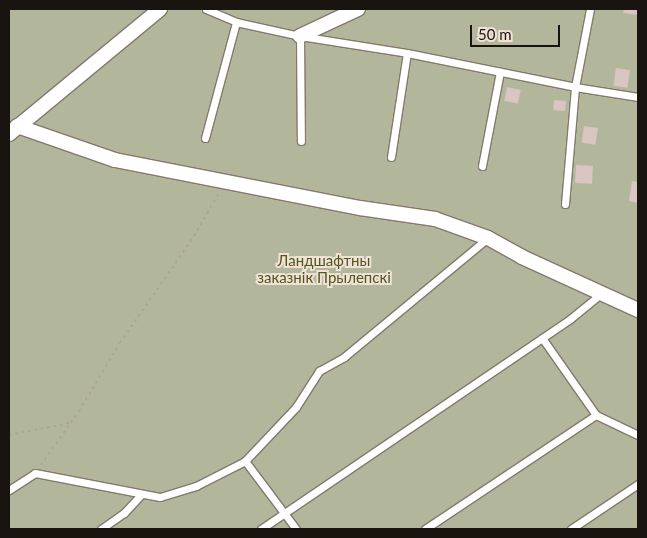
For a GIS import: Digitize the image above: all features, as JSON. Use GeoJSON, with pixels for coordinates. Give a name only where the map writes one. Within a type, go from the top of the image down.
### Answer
{"type":"FeatureCollection","features":[{"type":"Feature","properties":{"kind":"street"},"geometry":{"type":"LineString","coordinates":[[13,130],[160,9]]}},
{"type":"Feature","properties":{"kind":"street"},"geometry":{"type":"LineString","coordinates":[[300,36],[358,9]]}},
{"type":"Feature","properties":{"kind":"street"},"geometry":{"type":"LineString","coordinates":[[13,130],[115,160],[360,208],[435,219],[488,238],[522,257],[638,310]]}},
{"type":"Feature","properties":{"kind":"lane"},"geometry":{"type":"LineString","coordinates":[[206,9],[236,22],[300,36],[407,53],[576,87],[638,97]]}},
{"type":"Feature","properties":{"kind":"lane"},"geometry":{"type":"LineString","coordinates":[[565,204],[576,87],[590,9]]}},
{"type":"Feature","properties":{"kind":"lane"},"geometry":{"type":"LineString","coordinates":[[205,138],[236,22]]}},
{"type":"Feature","properties":{"kind":"lane"},"geometry":{"type":"LineString","coordinates":[[300,36],[301,141]]}},
{"type":"Feature","properties":{"kind":"lane"},"geometry":{"type":"LineString","coordinates":[[391,157],[407,53]]}},
{"type":"Feature","properties":{"kind":"lane"},"geometry":{"type":"LineString","coordinates":[[482,166],[500,72]]}},
{"type":"Feature","properties":{"kind":"lane"},"geometry":{"type":"LineString","coordinates":[[9,490],[35,474],[160,497],[196,486],[245,461],[296,407],[319,371],[344,357],[488,238]]}},
{"type":"Feature","properties":{"kind":"lane"},"geometry":{"type":"LineString","coordinates":[[262,529],[570,319],[602,292]]}},
{"type":"Feature","properties":{"kind":"lane"},"geometry":{"type":"LineString","coordinates":[[542,338],[596,415],[638,435]]}},
{"type":"Feature","properties":{"kind":"lane"},"geometry":{"type":"LineString","coordinates":[[426,529],[596,415]]}},
{"type":"Feature","properties":{"kind":"lane"},"geometry":{"type":"LineString","coordinates":[[245,461],[296,529]]}},
{"type":"Feature","properties":{"kind":"lane"},"geometry":{"type":"LineString","coordinates":[[570,529],[638,484]]}},
{"type":"Feature","properties":{"kind":"lane"},"geometry":{"type":"LineString","coordinates":[[101,529],[124,513],[141,495]]}},
{"type":"Feature","properties":{"kind":"path"},"geometry":{"type":"LineString","coordinates":[[35,474],[70,423],[120,342],[194,236],[225,182]]}},
{"type":"Feature","properties":{"kind":"path"},"geometry":{"type":"LineString","coordinates":[[9,435],[70,423]]}},
{"type":"Feature","properties":{"kind":"green space","name":"Ландшафтны заказнік Прылепскі"},"geometry":{"type":"Polygon","coordinates":[[[9,9],[638,9],[638,529],[9,529],[9,9]]]}},
{"type":"Feature","properties":{"kind":"building"},"geometry":{"type":"Polygon","coordinates":[[[624,9],[638,9],[638,15],[623,13],[624,9]]]}},
{"type":"Feature","properties":{"kind":"building"},"geometry":{"type":"Polygon","coordinates":[[[616,68],[630,70],[627,88],[613,86],[616,68]]]}},
{"type":"Feature","properties":{"kind":"building"},"geometry":{"type":"Polygon","coordinates":[[[507,87],[521,90],[518,104],[504,101],[507,87]]]}},
{"type":"Feature","properties":{"kind":"building"},"geometry":{"type":"Polygon","coordinates":[[[554,100],[566,101],[565,111],[553,110],[554,100]]]}},
{"type":"Feature","properties":{"kind":"building"},"geometry":{"type":"Polygon","coordinates":[[[584,126],[598,128],[595,145],[582,143],[584,126]]]}},
{"type":"Feature","properties":{"kind":"building"},"geometry":{"type":"Polygon","coordinates":[[[576,165],[593,166],[592,184],[575,183],[576,165]]]}},
{"type":"Feature","properties":{"kind":"building"},"geometry":{"type":"Polygon","coordinates":[[[632,181],[638,182],[638,203],[629,201],[632,181]]]}}]}
